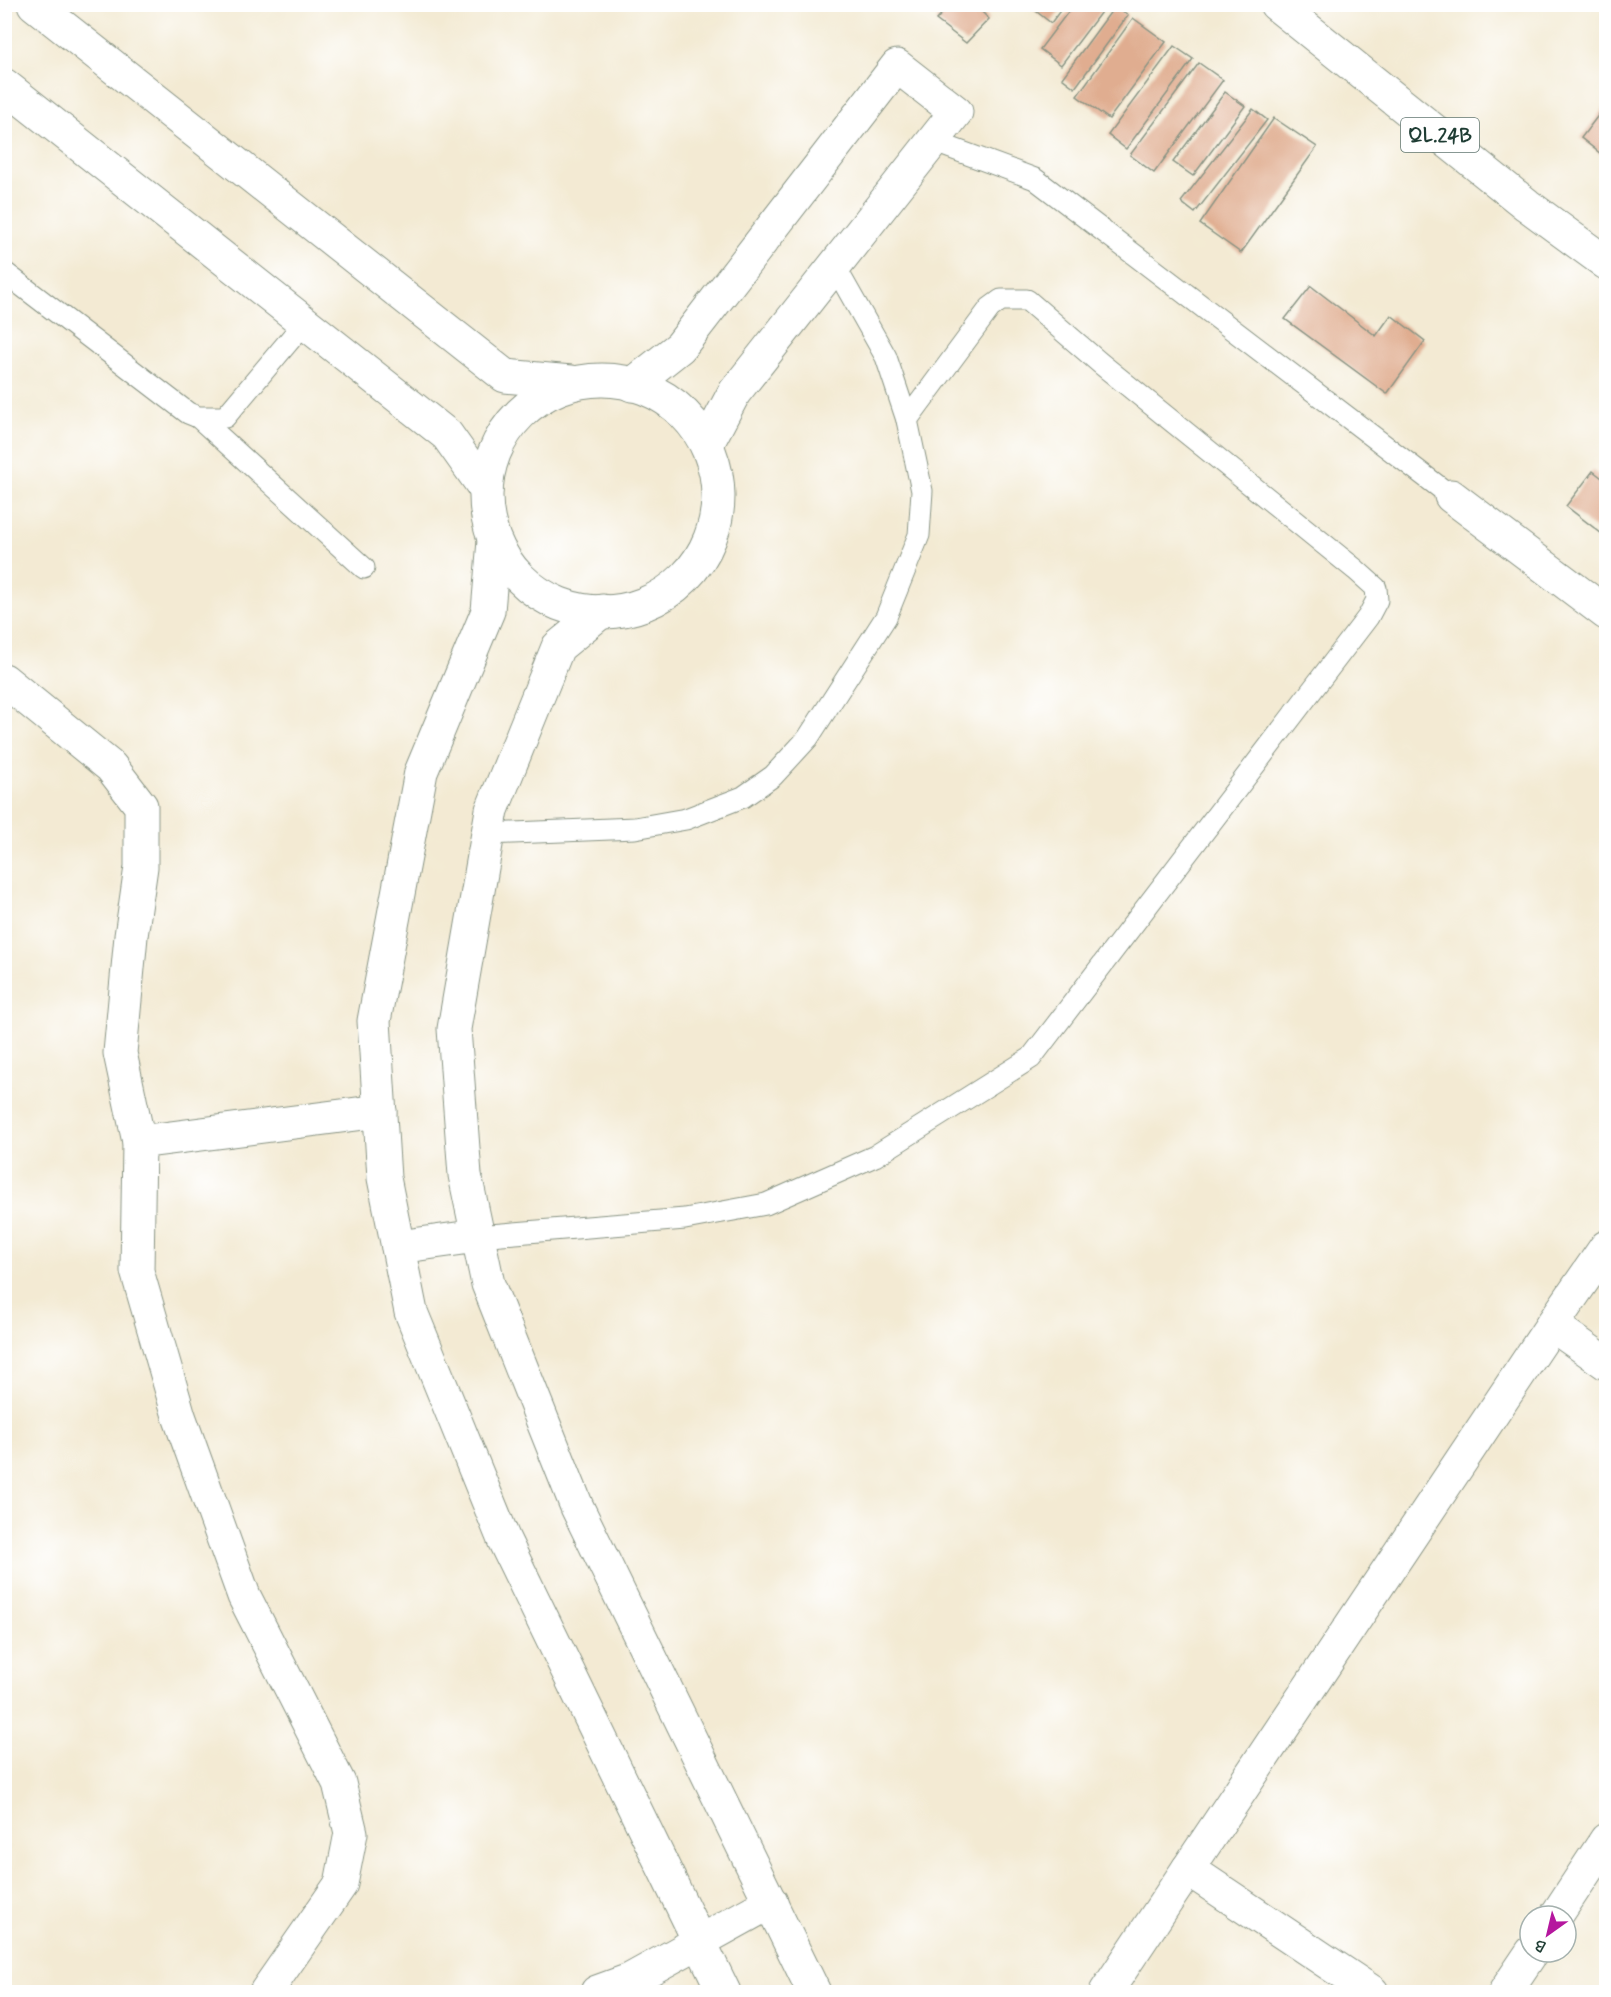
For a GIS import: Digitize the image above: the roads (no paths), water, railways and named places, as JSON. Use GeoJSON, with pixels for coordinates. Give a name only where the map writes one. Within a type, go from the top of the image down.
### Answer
{"type":"FeatureCollection","features":[{"type":"Feature","properties":{"kind":"street"},"geometry":{"type":"LineString","coordinates":[[34,4],[505,375],[573,382],[613,380],[652,391],[685,415],[706,444],[718,480],[717,516],[705,552],[682,581],[652,601],[617,612],[580,611],[545,598],[516,575],[494,541]]}},
{"type":"Feature","properties":{"kind":"street","name":"QL.24B"},"geometry":{"type":"LineString","coordinates":[[1276,4],[1527,205],[1606,263]]}},
{"type":"Feature","properties":{"kind":"street"},"geometry":{"type":"LineString","coordinates":[[632,385],[680,347],[897,66],[956,112],[734,393],[706,444]]}},
{"type":"Feature","properties":{"kind":"street"},"geometry":{"type":"LineString","coordinates":[[4,85],[447,435],[486,490]]}},
{"type":"Feature","properties":{"kind":"street"},"geometry":{"type":"LineString","coordinates":[[573,382],[537,399],[507,426],[489,463],[485,502],[494,541],[488,611],[421,772],[375,1021],[384,1178],[411,1312],[504,1540],[724,1992]]}},
{"type":"Feature","properties":{"kind":"street"},"geometry":{"type":"LineString","coordinates":[[1451,495],[1606,614]]}},
{"type":"Feature","properties":{"kind":"street"},"geometry":{"type":"LineString","coordinates":[[602,611],[558,646],[492,810],[454,1029],[465,1175],[488,1284],[577,1507],[814,1992]]}},
{"type":"Feature","properties":{"kind":"street"},"geometry":{"type":"LineString","coordinates":[[4,680],[111,767],[141,806],[141,867],[131,936],[120,1053],[138,1142],[137,1271],[179,1416],[244,1596],[339,1783],[351,1833],[340,1884],[266,1992]]}},
{"type":"Feature","properties":{"kind":"street"},"geometry":{"type":"LineString","coordinates":[[138,1142],[380,1110]]}},
{"type":"Feature","properties":{"kind":"street"},"geometry":{"type":"LineString","coordinates":[[398,1247],[478,1236]]}},
{"type":"Feature","properties":{"kind":"street"},"geometry":{"type":"LineString","coordinates":[[1106,1992],[1606,1247]]}},
{"type":"Feature","properties":{"kind":"street"},"geometry":{"type":"LineString","coordinates":[[1552,1325],[1606,1363]]}},
{"type":"Feature","properties":{"kind":"street"},"geometry":{"type":"LineString","coordinates":[[1564,1904],[1606,1840]]}},
{"type":"Feature","properties":{"kind":"street"},"geometry":{"type":"LineString","coordinates":[[1188,1869],[1372,1992]]}},
{"type":"Feature","properties":{"kind":"street"},"geometry":{"type":"LineString","coordinates":[[597,1992],[630,1980],[771,1902]]}},
{"type":"Feature","properties":{"kind":"street"},"geometry":{"type":"LineString","coordinates":[[1505,1992],[1524,1964]]}},
{"type":"Feature","properties":{"kind":"lane"},"geometry":{"type":"LineString","coordinates":[[932,141],[1035,179],[1451,495]]}},
{"type":"Feature","properties":{"kind":"lane"},"geometry":{"type":"LineString","coordinates":[[488,834],[635,828],[686,819],[743,797],[773,776],[808,738],[886,617],[919,535],[922,491],[907,420],[886,357],[834,265]]}},
{"type":"Feature","properties":{"kind":"lane"},"geometry":{"type":"LineString","coordinates":[[4,272],[188,412],[198,417],[364,568]]}},
{"type":"Feature","properties":{"kind":"lane"},"geometry":{"type":"LineString","coordinates":[[478,1236],[686,1219],[766,1204],[875,1156],[1031,1058],[1368,617],[1377,600],[1376,588],[1356,570],[1100,363],[1027,300],[1001,300],[990,308],[907,420]]}},
{"type":"Feature","properties":{"kind":"lane"},"geometry":{"type":"LineString","coordinates":[[198,417],[225,417],[305,322]]}}]}
